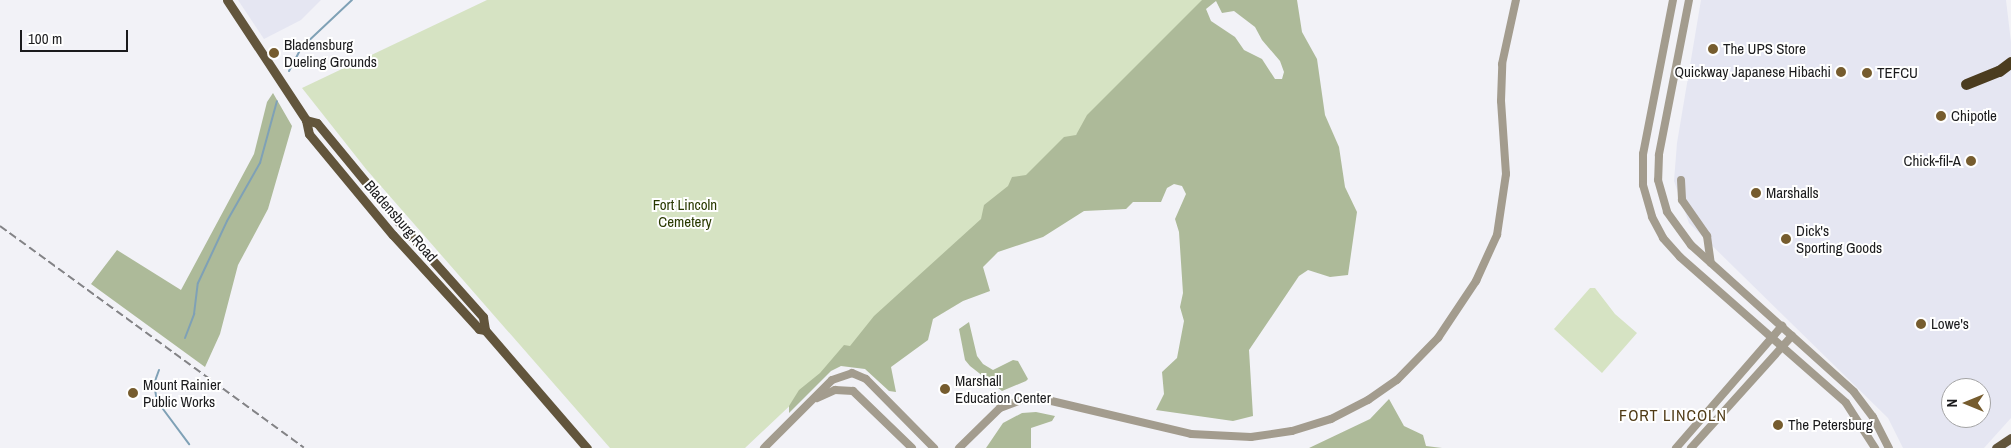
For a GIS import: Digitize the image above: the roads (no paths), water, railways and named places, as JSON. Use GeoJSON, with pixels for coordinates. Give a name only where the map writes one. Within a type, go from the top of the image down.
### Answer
{"type":"FeatureCollection","features":[{"type":"Feature","properties":{"kind":"highway"},"geometry":{"type":"LineString","coordinates":[[1966,84],[1999,71],[2011,62]]}},
{"type":"Feature","properties":{"kind":"main road","name":"Bladensburg Road"},"geometry":{"type":"LineString","coordinates":[[227,0],[306,120],[310,134],[392,235],[479,329],[485,330]]}},
{"type":"Feature","properties":{"kind":"main road","name":"Bladensburg Road"},"geometry":{"type":"LineString","coordinates":[[306,120],[317,123],[402,226],[483,317],[485,330],[586,448]]}},
{"type":"Feature","properties":{"kind":"main road"},"geometry":{"type":"LineString","coordinates":[[1996,448],[2011,440]]}},
{"type":"Feature","properties":{"kind":"main road"},"geometry":{"type":"LineString","coordinates":[[2005,448],[2011,440]]}},
{"type":"Feature","properties":{"kind":"street"},"geometry":{"type":"LineString","coordinates":[[959,448],[1000,408],[1024,399],[1043,399],[1191,434],[1251,437],[1292,431],[1331,419],[1368,400],[1397,380],[1443,331],[1479,275],[1497,235],[1506,174],[1501,100],[1502,64],[1516,0]]}},
{"type":"Feature","properties":{"kind":"street"},"geometry":{"type":"LineString","coordinates":[[1673,0],[1643,154],[1646,200],[1659,231],[1674,250],[1851,409],[1875,448]]}},
{"type":"Feature","properties":{"kind":"street"},"geometry":{"type":"LineString","coordinates":[[1689,0],[1660,146],[1658,180],[1664,204],[1675,225],[1711,263],[1782,326],[1860,400],[1889,448]]}},
{"type":"Feature","properties":{"kind":"street"},"geometry":{"type":"LineString","coordinates":[[1681,180],[1682,200],[1707,236],[1711,263]]}},
{"type":"Feature","properties":{"kind":"street"},"geometry":{"type":"LineString","coordinates":[[1676,448],[1782,326]]}},
{"type":"Feature","properties":{"kind":"street"},"geometry":{"type":"LineString","coordinates":[[1691,448],[1792,336]]}},
{"type":"Feature","properties":{"kind":"street"},"geometry":{"type":"LineString","coordinates":[[764,448],[832,380],[843,374],[860,376],[934,448]]}},
{"type":"Feature","properties":{"kind":"street"},"geometry":{"type":"LineString","coordinates":[[815,399],[835,390],[853,391],[912,448]]}},
{"type":"Feature","properties":{"kind":"street"},"geometry":{"type":"LineString","coordinates":[[1704,416],[1713,424]]}},
{"type":"Feature","properties":{"kind":"waterway"},"geometry":{"type":"LineString","coordinates":[[289,71],[301,48],[352,0]]}},
{"type":"Feature","properties":{"kind":"waterway"},"geometry":{"type":"LineString","coordinates":[[185,338],[194,314],[198,283],[227,221],[260,163],[277,101]]}},
{"type":"Feature","properties":{"kind":"waterway"},"geometry":{"type":"LineString","coordinates":[[159,370],[154,384],[157,401],[189,444]]}},
{"type":"Feature","properties":{"kind":"railway"},"geometry":{"type":"LineString","coordinates":[[0,226],[304,448]]}},
{"type":"Feature","properties":{"kind":"place","name":"The UPS Store"},"geometry":{"type":"Point","coordinates":[1713,49]}},
{"type":"Feature","properties":{"kind":"place","name":"Bladensburg Dueling Grounds"},"geometry":{"type":"Point","coordinates":[274,53]}},
{"type":"Feature","properties":{"kind":"place","name":"Quickway Japanese Hibachi"},"geometry":{"type":"Point","coordinates":[1841,72]}},
{"type":"Feature","properties":{"kind":"place","name":"TEFCU"},"geometry":{"type":"Point","coordinates":[1867,73]}},
{"type":"Feature","properties":{"kind":"place","name":"Chipotle"},"geometry":{"type":"Point","coordinates":[1941,116]}},
{"type":"Feature","properties":{"kind":"place","name":"Chick-fil-A"},"geometry":{"type":"Point","coordinates":[1971,161]}},
{"type":"Feature","properties":{"kind":"place","name":"Marshalls"},"geometry":{"type":"Point","coordinates":[1756,193]}},
{"type":"Feature","properties":{"kind":"place","name":"Dick's Sporting Goods"},"geometry":{"type":"Point","coordinates":[1786,239]}},
{"type":"Feature","properties":{"kind":"place","name":"Lowe's"},"geometry":{"type":"Point","coordinates":[1921,324]}},
{"type":"Feature","properties":{"kind":"place","name":"Marshall Education Center"},"geometry":{"type":"Point","coordinates":[945,389]}},
{"type":"Feature","properties":{"kind":"place","name":"Mount Rainier Public Works"},"geometry":{"type":"Point","coordinates":[133,393]}},
{"type":"Feature","properties":{"kind":"place","name":"The Petersburg"},"geometry":{"type":"Point","coordinates":[1778,425]}},
{"type":"Feature","properties":{"kind":"district","name":"FORT LINCOLN"},"geometry":{"type":"Point","coordinates":[1673,415]}},
{"type":"Feature","properties":{"kind":"park label","name":"Fort Lincoln Cemetery"},"geometry":{"type":"Point","coordinates":[685,212]}}]}
